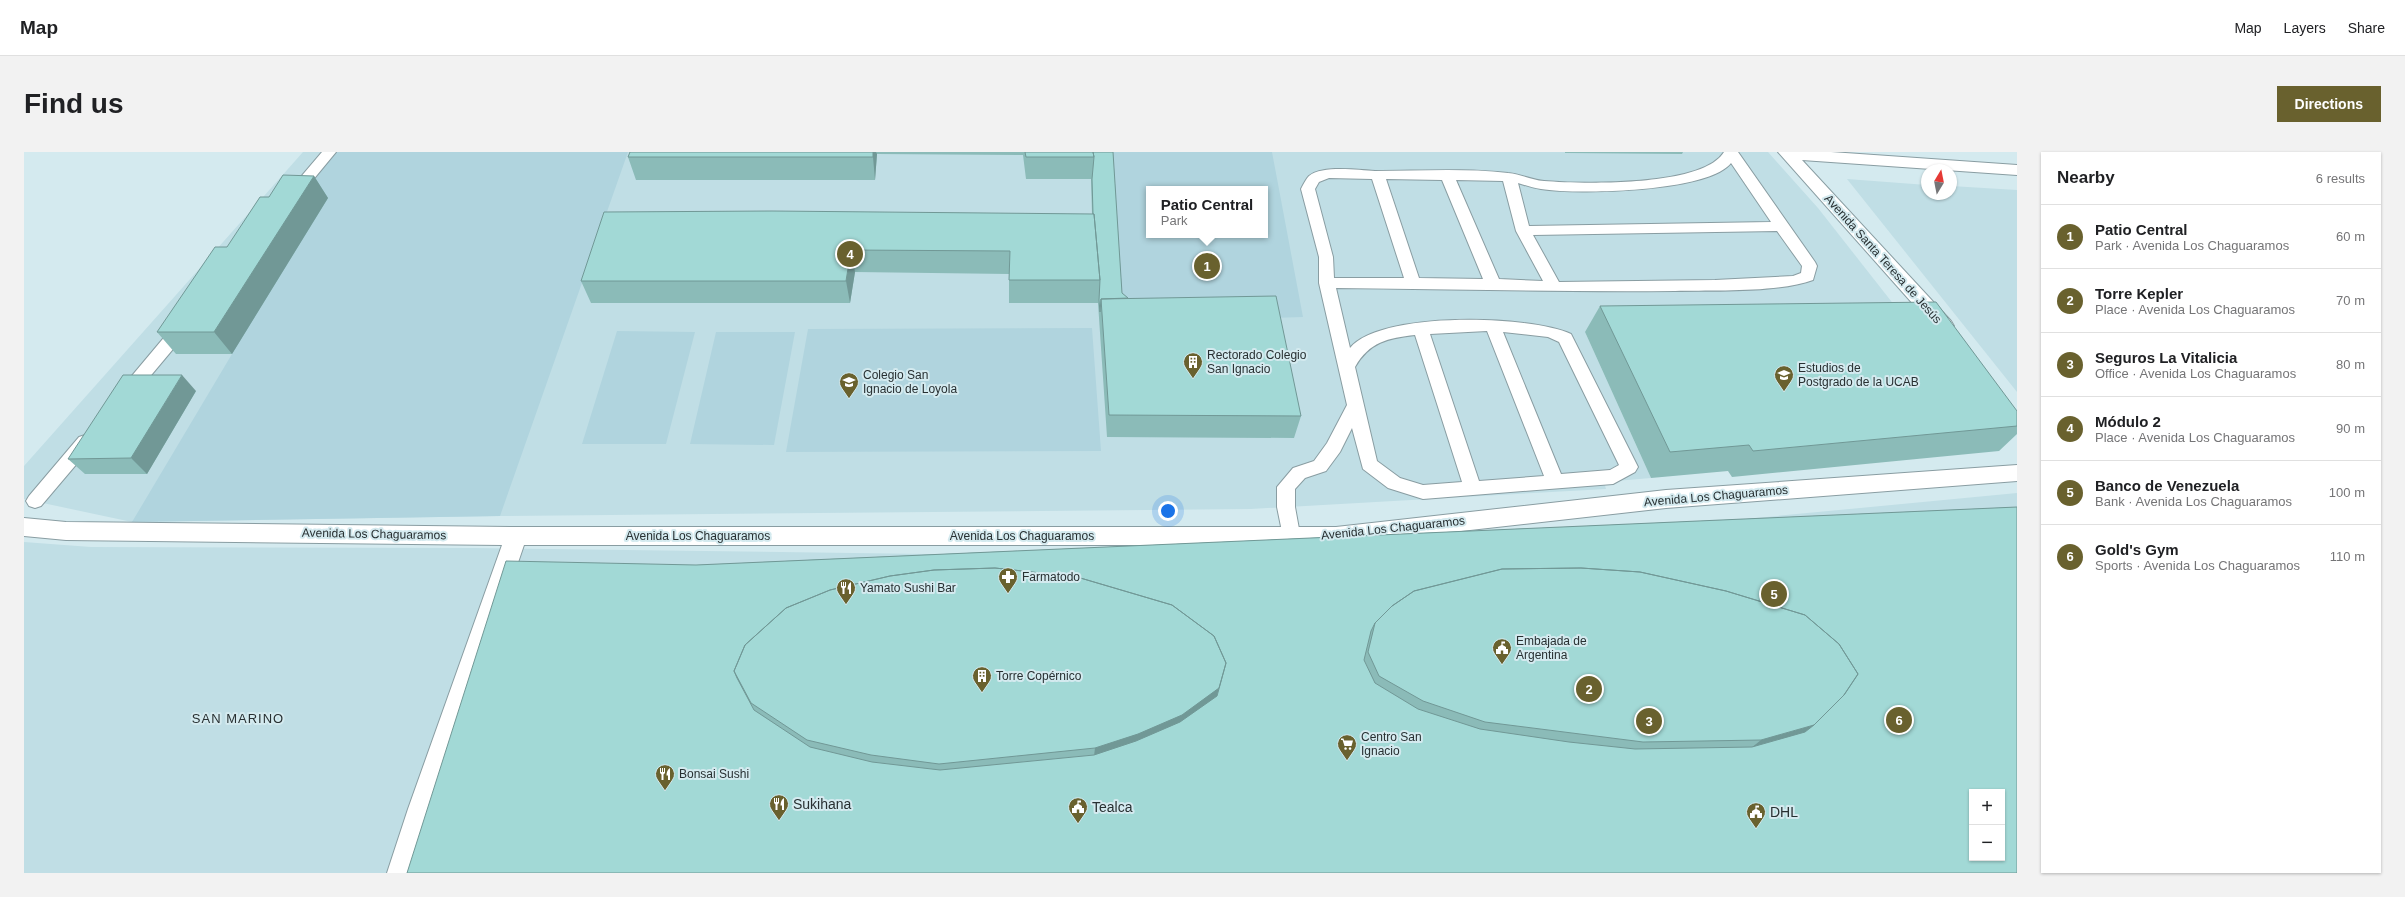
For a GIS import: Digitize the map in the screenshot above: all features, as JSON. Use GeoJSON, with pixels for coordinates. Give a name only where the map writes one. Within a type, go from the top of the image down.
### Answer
{"type":"FeatureCollection","features":[{"type":"Feature","properties":{"kind":"street"},"geometry":{"type":"LineString","coordinates":[[1787,153],[2017,170]]}},
{"type":"Feature","properties":{"kind":"street","name":"Avenida Santa Teresa de Jesús"},"geometry":{"type":"LineString","coordinates":[[1787,153],[1936,316],[1953,339]]}},
{"type":"Feature","properties":{"kind":"street","name":"Avenida Los Chaguaramos"},"geometry":{"type":"LineString","coordinates":[[24,526],[66,531],[516,536],[1336,536],[1666,499],[2017,473]]}},
{"type":"Feature","properties":{"kind":"street"},"geometry":{"type":"LineString","coordinates":[[401,873],[423,801],[516,536]]}},
{"type":"Feature","properties":{"kind":"lane"},"geometry":{"type":"LineString","coordinates":[[284,206],[329,152]]}},
{"type":"Feature","properties":{"kind":"lane"},"geometry":{"type":"LineString","coordinates":[[1327,283],[1413,282],[1554,287],[1715,285],[1796,281],[1808,276],[1810,266],[1731,152],[1725,162],[1701,176],[1666,182],[1601,187],[1542,185],[1509,177],[1328,174],[1314,179],[1308,189],[1326,257],[1327,283],[1348,364],[1355,405],[1369,464],[1394,483],[1423,492],[1556,483],[1613,477],[1629,467],[1621,448],[1565,338],[1534,327],[1421,329],[1387,333],[1371,339],[1357,349],[1348,364]]}},
{"type":"Feature","properties":{"kind":"lane"},"geometry":{"type":"LineString","coordinates":[[1378,175],[1413,282]]}},
{"type":"Feature","properties":{"kind":"lane"},"geometry":{"type":"LineString","coordinates":[[1447,175],[1493,284]]}},
{"type":"Feature","properties":{"kind":"lane"},"geometry":{"type":"LineString","coordinates":[[1509,177],[1523,231],[1554,287]]}},
{"type":"Feature","properties":{"kind":"lane"},"geometry":{"type":"LineString","coordinates":[[1523,231],[1781,226]]}},
{"type":"Feature","properties":{"kind":"lane"},"geometry":{"type":"LineString","coordinates":[[116,405],[192,315]]}},
{"type":"Feature","properties":{"kind":"lane"},"geometry":{"type":"LineString","coordinates":[[1493,327],[1556,483]]}},
{"type":"Feature","properties":{"kind":"lane"},"geometry":{"type":"LineString","coordinates":[[1421,329],[1473,488]]}},
{"type":"Feature","properties":{"kind":"lane"},"geometry":{"type":"LineString","coordinates":[[1298,567],[1286,507],[1286,487],[1299,473],[1320,466],[1334,447],[1355,405]]}},
{"type":"Feature","properties":{"kind":"lane"},"geometry":{"type":"LineString","coordinates":[[35,501],[96,429]]}},
{"type":"Feature","properties":{"kind":"shaded area","name":"Colegio San Ignacio de Loyola"},"geometry":{"type":"Polygon","coordinates":[[[303,152],[1768,152],[1818,208],[1913,329],[1585,332],[1651,478],[1604,482],[1606,489],[1251,509],[500,516],[132,522],[24,499],[24,466],[303,152]]]}},
{"type":"Feature","properties":{"kind":"shaded area"},"geometry":{"type":"Polygon","coordinates":[[[337,152],[628,152],[500,516],[132,522],[232,354],[298,198],[337,152]]]}},
{"type":"Feature","properties":{"kind":"shaded area"},"geometry":{"type":"Polygon","coordinates":[[[1112,152],[1272,152],[1303,317],[1271,318],[1121,301],[1112,152]]]}},
{"type":"Feature","properties":{"kind":"shaded area"},"geometry":{"type":"Polygon","coordinates":[[[1847,179],[1921,185],[1921,200],[1957,200],[1957,186],[2017,190],[2017,392],[1847,179]]]}},
{"type":"Feature","properties":{"kind":"shaded area"},"geometry":{"type":"Polygon","coordinates":[[[1092,328],[1101,451],[786,452],[808,329],[1092,328]]]}},
{"type":"Feature","properties":{"kind":"shaded area"},"geometry":{"type":"Polygon","coordinates":[[[617,331],[695,332],[666,444],[582,444],[617,331]]]}},
{"type":"Feature","properties":{"kind":"shaded area"},"geometry":{"type":"Polygon","coordinates":[[[716,332],[795,332],[774,445],[690,444],[716,332]]]}},
{"type":"Feature","properties":{"kind":"shaded area"},"geometry":{"type":"Polygon","coordinates":[[[2017,493],[2017,873],[24,873],[24,542],[91,547],[473,548],[1154,557],[1588,534],[2017,493]]]}},
{"type":"Feature","properties":{"kind":"building"},"geometry":{"type":"Polygon","coordinates":[[[630,152],[873,152],[873,157],[628,157],[630,152]]]}},
{"type":"Feature","properties":{"kind":"building"},"geometry":{"type":"Polygon","coordinates":[[[1025,152],[1093,152],[1094,157],[1026,157],[1025,152]]]}},
{"type":"Feature","properties":{"kind":"building"},"geometry":{"type":"Polygon","coordinates":[[[1093,152],[1113,152],[1122,293],[1128,298],[1101,299],[1100,312],[1100,280],[1093,214],[1093,152]]]}},
{"type":"Feature","properties":{"kind":"building"},"geometry":{"type":"Polygon","coordinates":[[[283,175],[314,176],[214,332],[157,332],[215,247],[227,247],[260,197],[269,197],[283,175]]]}},
{"type":"Feature","properties":{"kind":"building"},"geometry":{"type":"Polygon","coordinates":[[[772,211],[1094,214],[1100,280],[1009,280],[1010,251],[851,250],[846,281],[581,281],[604,212],[772,211]]]}},
{"type":"Feature","properties":{"kind":"building","name":"Rectorado Colegio San Ignacio"},"geometry":{"type":"Polygon","coordinates":[[[1276,296],[1301,416],[1109,415],[1101,299],[1276,296]]]}},
{"type":"Feature","properties":{"kind":"building","name":"Estudios de Postgrado de la UCAB"},"geometry":{"type":"Polygon","coordinates":[[[1936,302],[2017,411],[2017,426],[1753,451],[1749,445],[1670,452],[1600,306],[1936,302]]]}},
{"type":"Feature","properties":{"kind":"building"},"geometry":{"type":"Polygon","coordinates":[[[123,375],[182,375],[131,458],[68,459],[123,375]]]}},
{"type":"Feature","properties":{"kind":"building"},"geometry":{"type":"Polygon","coordinates":[[[2017,507],[2017,873],[407,873],[506,561],[696,565],[2017,507]],[[995,568],[934,570],[890,576],[830,590],[786,608],[745,645],[734,671],[754,710],[810,747],[872,762],[940,770],[1094,755],[1136,741],[1180,722],[1217,696],[1226,663],[1214,636],[1172,605],[1077,577],[995,568]],[[1581,568],[1502,569],[1414,591],[1392,606],[1375,623],[1371,631],[1364,660],[1375,683],[1418,709],[1480,729],[1569,742],[1635,749],[1752,747],[1805,732],[1844,695],[1858,674],[1839,644],[1805,615],[1726,591],[1640,572],[1581,568]]]}},
{"type":"Feature","properties":{"kind":"building","name":"Torre Copérnico"},"geometry":{"type":"Polygon","coordinates":[[[995,568],[1077,577],[1172,605],[1214,636],[1226,663],[1219,688],[1182,715],[1138,734],[1095,748],[939,764],[871,755],[807,740],[751,703],[734,671],[745,645],[786,608],[830,590],[890,576],[934,570],[995,568]]]}},
{"type":"Feature","properties":{"kind":"building"},"geometry":{"type":"Polygon","coordinates":[[[1581,568],[1640,572],[1726,591],[1805,615],[1839,644],[1858,674],[1844,695],[1814,725],[1761,740],[1643,742],[1485,722],[1423,701],[1379,676],[1368,652],[1375,623],[1392,606],[1414,591],[1502,569],[1581,568]]]}},
{"type":"Feature","properties":{"kind":"place","name":"Módulo 2"},"geometry":{"type":"Point","coordinates":[850,254]}},
{"type":"Feature","properties":{"kind":"place","name":"Patio Central"},"geometry":{"type":"Point","coordinates":[1207,266]}},
{"type":"Feature","properties":{"kind":"place","name":"Rectorado Colegio San Ignacio"},"geometry":{"type":"Point","coordinates":[1193,379]}},
{"type":"Feature","properties":{"kind":"place","name":"Estudios de Postgrado de la UCAB"},"geometry":{"type":"Point","coordinates":[1784,392]}},
{"type":"Feature","properties":{"kind":"place","name":"Colegio San Ignacio de Loyola"},"geometry":{"type":"Point","coordinates":[849,399]}},
{"type":"Feature","properties":{"kind":"place","name":"Farmatodo"},"geometry":{"type":"Point","coordinates":[1008,594]}},
{"type":"Feature","properties":{"kind":"place","name":"Banco de Venezuela"},"geometry":{"type":"Point","coordinates":[1774,594]}},
{"type":"Feature","properties":{"kind":"place","name":"Yamato Sushi Bar"},"geometry":{"type":"Point","coordinates":[846,605]}},
{"type":"Feature","properties":{"kind":"place","name":"Embajada de Argentina"},"geometry":{"type":"Point","coordinates":[1502,665]}},
{"type":"Feature","properties":{"kind":"place","name":"Torre Kepler"},"geometry":{"type":"Point","coordinates":[1589,689]}},
{"type":"Feature","properties":{"kind":"place","name":"Torre Copérnico"},"geometry":{"type":"Point","coordinates":[982,693]}},
{"type":"Feature","properties":{"kind":"place","name":"Gold's Gym"},"geometry":{"type":"Point","coordinates":[1899,720]}},
{"type":"Feature","properties":{"kind":"place","name":"Seguros La Vitalicia"},"geometry":{"type":"Point","coordinates":[1649,721]}},
{"type":"Feature","properties":{"kind":"place","name":"Centro San Ignacio"},"geometry":{"type":"Point","coordinates":[1347,761]}},
{"type":"Feature","properties":{"kind":"place","name":"Bonsai Sushi"},"geometry":{"type":"Point","coordinates":[665,791]}},
{"type":"Feature","properties":{"kind":"place","name":"Sukihana"},"geometry":{"type":"Point","coordinates":[779,821]}},
{"type":"Feature","properties":{"kind":"place","name":"Tealca"},"geometry":{"type":"Point","coordinates":[1078,824]}},
{"type":"Feature","properties":{"kind":"place","name":"DHL"},"geometry":{"type":"Point","coordinates":[1756,829]}},
{"type":"Feature","properties":{"kind":"district","name":"SAN MARINO"},"geometry":{"type":"Point","coordinates":[238,718]}}]}
